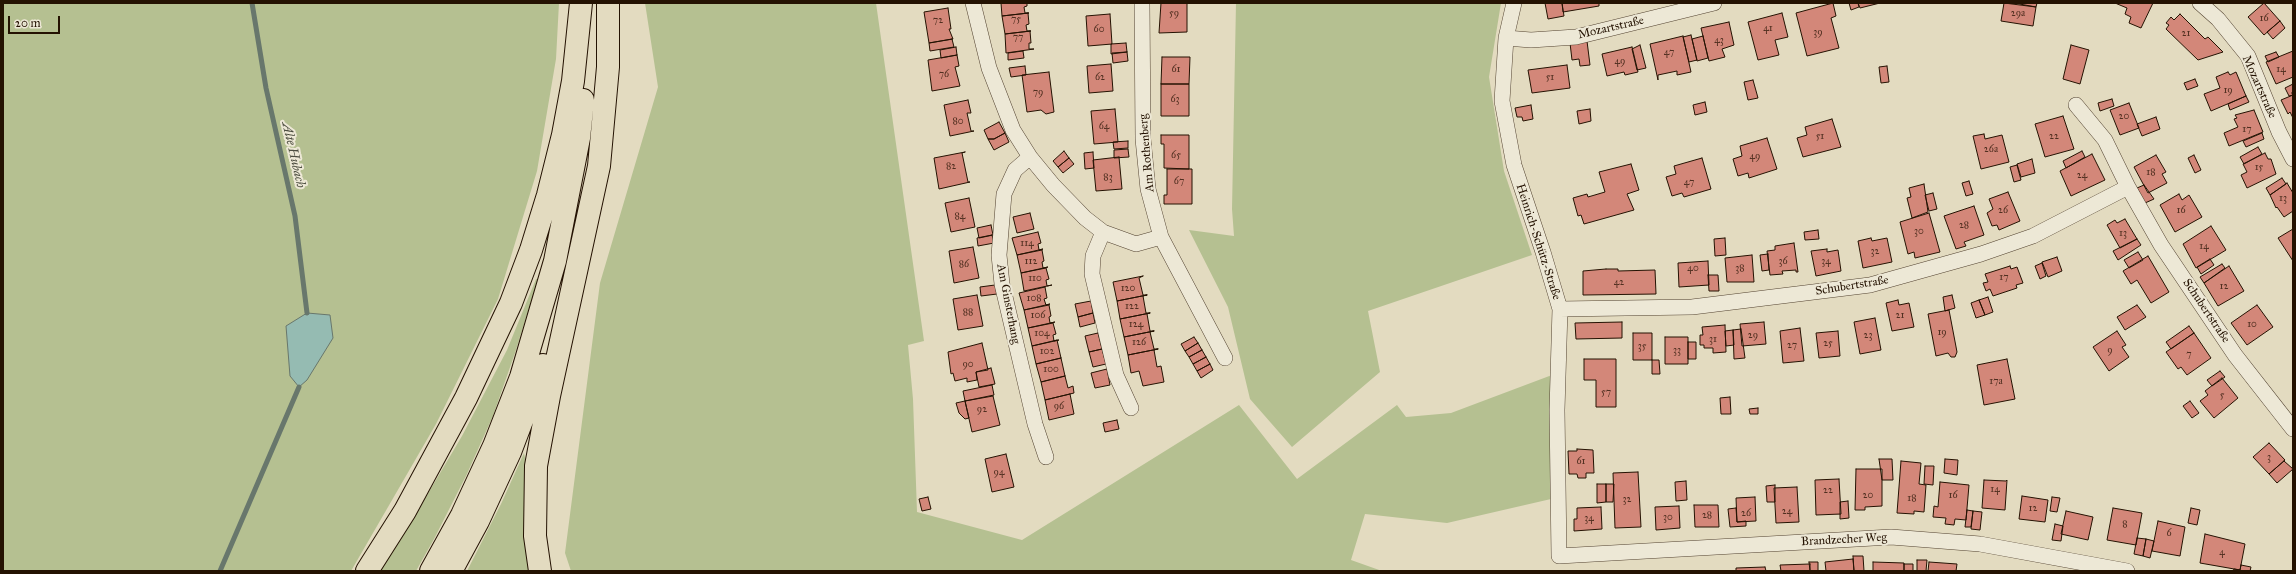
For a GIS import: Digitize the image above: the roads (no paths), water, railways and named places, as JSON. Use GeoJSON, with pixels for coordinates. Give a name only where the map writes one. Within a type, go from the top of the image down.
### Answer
{"type":"FeatureCollection","features":[{"type":"Feature","properties":{"kind":"highway"},"geometry":{"type":"LineString","coordinates":[[366,571],[405,511],[460,411],[494,341],[525,265],[548,195],[563,135],[573,81],[581,3]]}},
{"type":"Feature","properties":{"kind":"highway"},"geometry":{"type":"LineString","coordinates":[[431,571],[462,515],[494,446],[521,377],[545,298],[563,227],[578,138],[586,72],[588,3]]}},
{"type":"Feature","properties":{"kind":"highway"},"geometry":{"type":"LineString","coordinates":[[540,571],[535,536],[536,466],[549,396],[595,187],[605,117],[608,67],[608,3]]}},
{"type":"Feature","properties":{"kind":"highway"},"geometry":{"type":"LineString","coordinates":[[451,571],[478,521],[510,452],[537,384],[578,264]]}},
{"type":"Feature","properties":{"kind":"street"},"geometry":{"type":"LineString","coordinates":[[973,3],[989,68],[1013,130],[1030,157],[1053,186],[1085,218],[1103,232],[1136,244],[1162,237]]}},
{"type":"Feature","properties":{"kind":"street","name":"Am Rothenberg"},"geometry":{"type":"LineString","coordinates":[[1142,3],[1143,139],[1148,189],[1162,237],[1225,358]]}},
{"type":"Feature","properties":{"kind":"street","name":"Heinrich-Schütz-Straße"},"geometry":{"type":"LineString","coordinates":[[1514,3],[1506,38],[1502,101],[1514,165],[1560,309],[1557,410],[1559,556]]}},
{"type":"Feature","properties":{"kind":"street","name":"Mozartstraße"},"geometry":{"type":"LineString","coordinates":[[1506,38],[1531,40],[1576,37],[1714,3]]}},
{"type":"Feature","properties":{"kind":"street","name":"Mozartstraße"},"geometry":{"type":"LineString","coordinates":[[2200,3],[2218,19],[2248,56],[2279,132],[2293,159]]}},
{"type":"Feature","properties":{"kind":"street","name":"Schubertstraße"},"geometry":{"type":"LineString","coordinates":[[2076,105],[2105,140],[2128,188],[2161,245],[2235,355],[2293,429]]}},
{"type":"Feature","properties":{"kind":"street","name":"Am Ginsterhang"},"geometry":{"type":"LineString","coordinates":[[1030,157],[1015,170],[1004,194],[999,255],[1002,284],[1034,424],[1046,457]]}},
{"type":"Feature","properties":{"kind":"street","name":"Schubertstraße"},"geometry":{"type":"LineString","coordinates":[[1560,309],[1692,307],[1870,285],[1981,254],[2033,236],[2128,188]]}},
{"type":"Feature","properties":{"kind":"street"},"geometry":{"type":"LineString","coordinates":[[1103,232],[1093,256],[1092,274],[1116,375],[1131,408]]}},
{"type":"Feature","properties":{"kind":"street","name":"Brandzecher Weg"},"geometry":{"type":"LineString","coordinates":[[1559,556],[1891,537],[1980,544],[2127,571]]}},
{"type":"Feature","properties":{"kind":"water"},"geometry":{"type":"Polygon","coordinates":[[[307,313],[330,315],[333,338],[307,380],[299,387],[290,376],[286,326],[307,313]]]}},
{"type":"Feature","properties":{"kind":"waterway","name":"Alte Hubach"},"geometry":{"type":"LineString","coordinates":[[252,3],[266,88],[295,216],[307,313]]}},
{"type":"Feature","properties":{"kind":"waterway"},"geometry":{"type":"LineString","coordinates":[[220,571],[299,387]]}}]}
